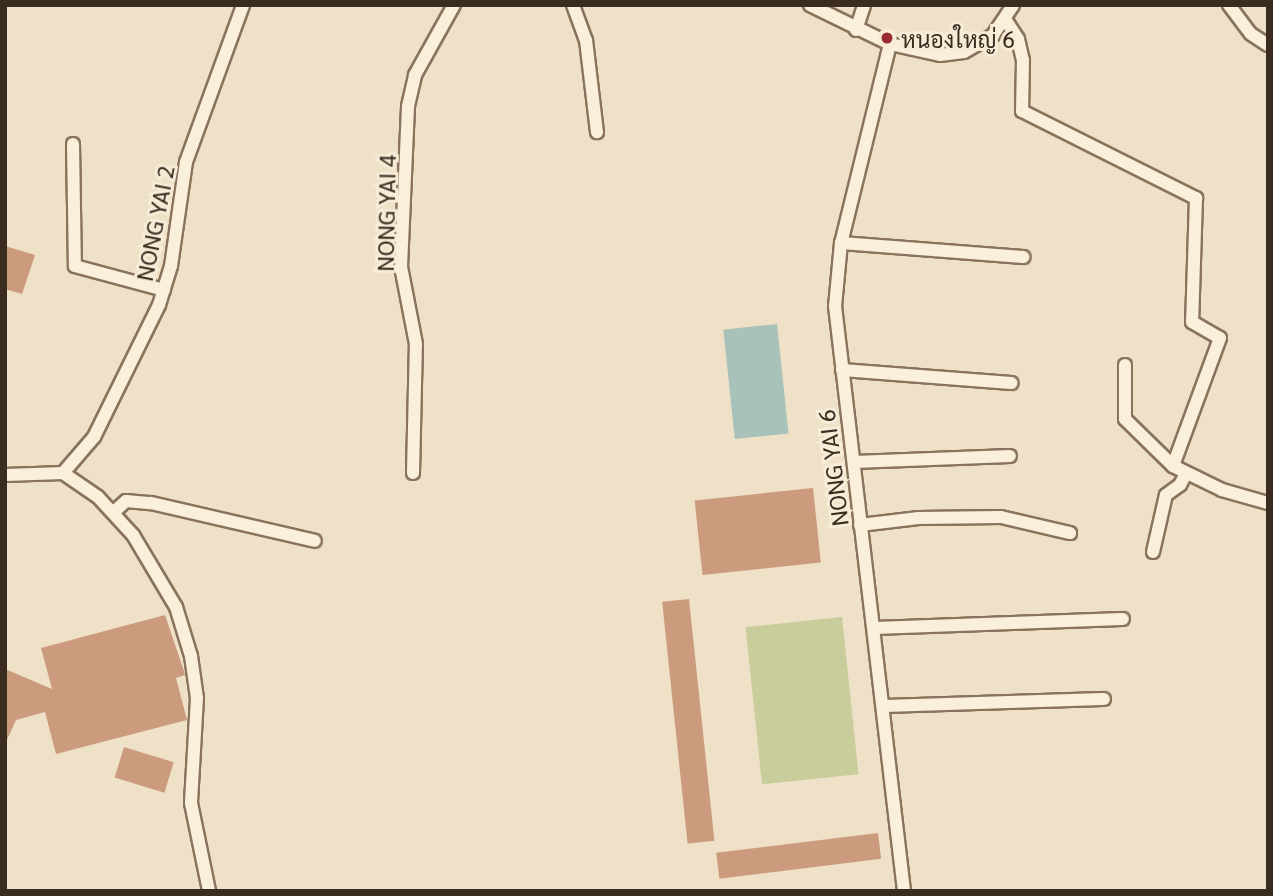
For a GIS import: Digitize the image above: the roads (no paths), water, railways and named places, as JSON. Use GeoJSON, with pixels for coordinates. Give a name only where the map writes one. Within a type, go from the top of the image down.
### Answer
{"type":"FeatureCollection","features":[{"type":"Feature","properties":{"kind":"street","name":"NONG YAI 2"},"geometry":{"type":"LineString","coordinates":[[64,473],[94,437],[164,290],[186,162],[243,5]]}},
{"type":"Feature","properties":{"kind":"street","name":"NONG YAI 4"},"geometry":{"type":"LineString","coordinates":[[413,472],[416,344],[401,267],[408,106],[415,75],[454,5]]}},
{"type":"Feature","properties":{"kind":"street"},"geometry":{"type":"LineString","coordinates":[[573,5],[586,40],[597,132]]}},
{"type":"Feature","properties":{"kind":"street"},"geometry":{"type":"LineString","coordinates":[[810,5],[856,30],[890,44],[940,55],[964,52],[993,35],[1013,5]]}},
{"type":"Feature","properties":{"kind":"street"},"geometry":{"type":"LineString","coordinates":[[856,30],[864,5]]}},
{"type":"Feature","properties":{"kind":"street"},"geometry":{"type":"LineString","coordinates":[[1229,5],[1251,34],[1268,45]]}},
{"type":"Feature","properties":{"kind":"street"},"geometry":{"type":"LineString","coordinates":[[1005,19],[1018,38],[1023,60],[1022,111],[1196,198],[1192,322],[1220,338],[1173,466]]}},
{"type":"Feature","properties":{"kind":"street","name":"NONG YAI 6"},"geometry":{"type":"LineString","coordinates":[[890,44],[841,243],[835,306],[904,891]]}},
{"type":"Feature","properties":{"kind":"street"},"geometry":{"type":"LineString","coordinates":[[74,144],[75,266],[164,290]]}},
{"type":"Feature","properties":{"kind":"street"},"geometry":{"type":"LineString","coordinates":[[841,243],[1023,257]]}},
{"type":"Feature","properties":{"kind":"street"},"geometry":{"type":"LineString","coordinates":[[1125,365],[1125,419],[1173,466],[1186,474],[1268,503]]}},
{"type":"Feature","properties":{"kind":"street"},"geometry":{"type":"LineString","coordinates":[[842,370],[1012,383]]}},
{"type":"Feature","properties":{"kind":"street"},"geometry":{"type":"LineString","coordinates":[[854,462],[1010,456]]}},
{"type":"Feature","properties":{"kind":"street"},"geometry":{"type":"LineString","coordinates":[[5,475],[64,473],[114,512],[133,535],[176,607],[191,656],[197,698],[191,803],[209,891]]}},
{"type":"Feature","properties":{"kind":"street"},"geometry":{"type":"LineString","coordinates":[[1153,552],[1166,495],[1180,485],[1186,474]]}},
{"type":"Feature","properties":{"kind":"street"},"geometry":{"type":"LineString","coordinates":[[114,512],[126,501],[151,502],[315,541]]}},
{"type":"Feature","properties":{"kind":"street"},"geometry":{"type":"LineString","coordinates":[[860,524],[1001,517],[1070,533]]}},
{"type":"Feature","properties":{"kind":"street"},"geometry":{"type":"LineString","coordinates":[[874,628],[1123,619]]}},
{"type":"Feature","properties":{"kind":"street"},"geometry":{"type":"LineString","coordinates":[[883,706],[1104,699]]}},
{"type":"Feature","properties":{"kind":"water"},"geometry":{"type":"Polygon","coordinates":[[[777,324],[788,433],[735,439],[723,330],[777,324]]]}},
{"type":"Feature","properties":{"kind":"place","name":"หนองใหญ่ 6"},"geometry":{"type":"Point","coordinates":[887,38]}}]}
